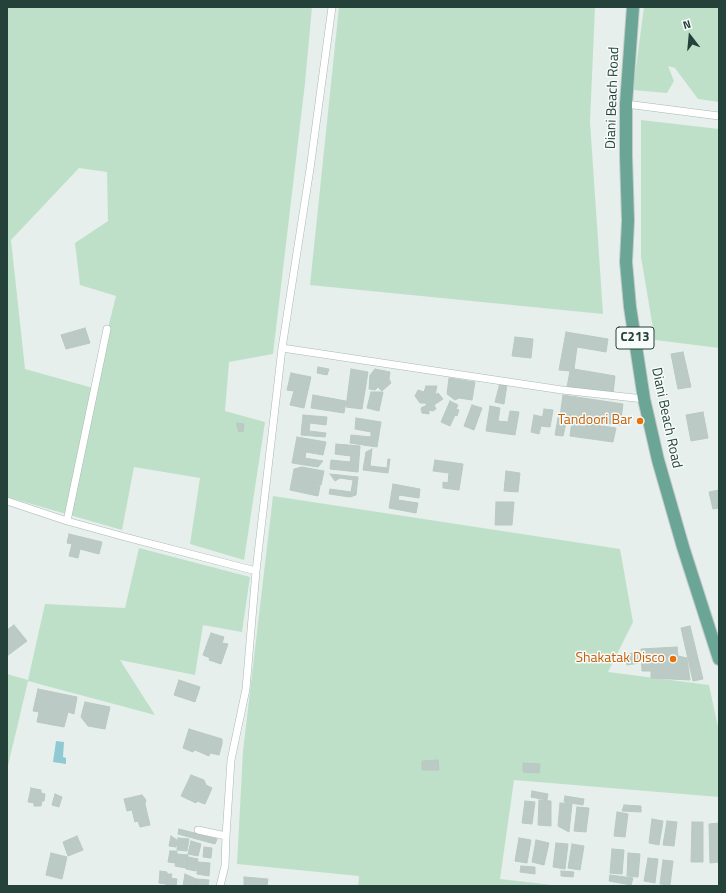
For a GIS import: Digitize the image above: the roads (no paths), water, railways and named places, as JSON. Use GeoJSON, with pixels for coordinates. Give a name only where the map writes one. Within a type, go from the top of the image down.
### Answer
{"type":"FeatureCollection","features":[{"type":"Feature","properties":{"kind":"main road","name":"Diani Beach Road"},"geometry":{"type":"LineString","coordinates":[[633,7],[626,104],[628,221],[626,262],[630,307],[644,398],[658,460],[681,540],[719,659]]}},
{"type":"Feature","properties":{"kind":"street"},"geometry":{"type":"LineString","coordinates":[[220,886],[225,866],[231,760],[246,689],[256,571],[282,348],[310,169],[332,7]]}},
{"type":"Feature","properties":{"kind":"street"},"geometry":{"type":"LineString","coordinates":[[626,104],[719,116]]}},
{"type":"Feature","properties":{"kind":"street"},"geometry":{"type":"LineString","coordinates":[[67,521],[106,329]]}},
{"type":"Feature","properties":{"kind":"street"},"geometry":{"type":"LineString","coordinates":[[282,348],[562,390],[644,398]]}},
{"type":"Feature","properties":{"kind":"street"},"geometry":{"type":"LineString","coordinates":[[7,501],[125,538],[256,571]]}},
{"type":"Feature","properties":{"kind":"street"},"geometry":{"type":"LineString","coordinates":[[198,830],[226,836]]}},
{"type":"Feature","properties":{"kind":"water"},"geometry":{"type":"Polygon","coordinates":[[[56,741],[64,742],[63,757],[66,758],[66,764],[53,762],[56,741]]]}},
{"type":"Feature","properties":{"kind":"place","name":"Tandoori Bar"},"geometry":{"type":"Point","coordinates":[640,421]}},
{"type":"Feature","properties":{"kind":"place","name":"Shakatak Disco"},"geometry":{"type":"Point","coordinates":[673,659]}}]}
